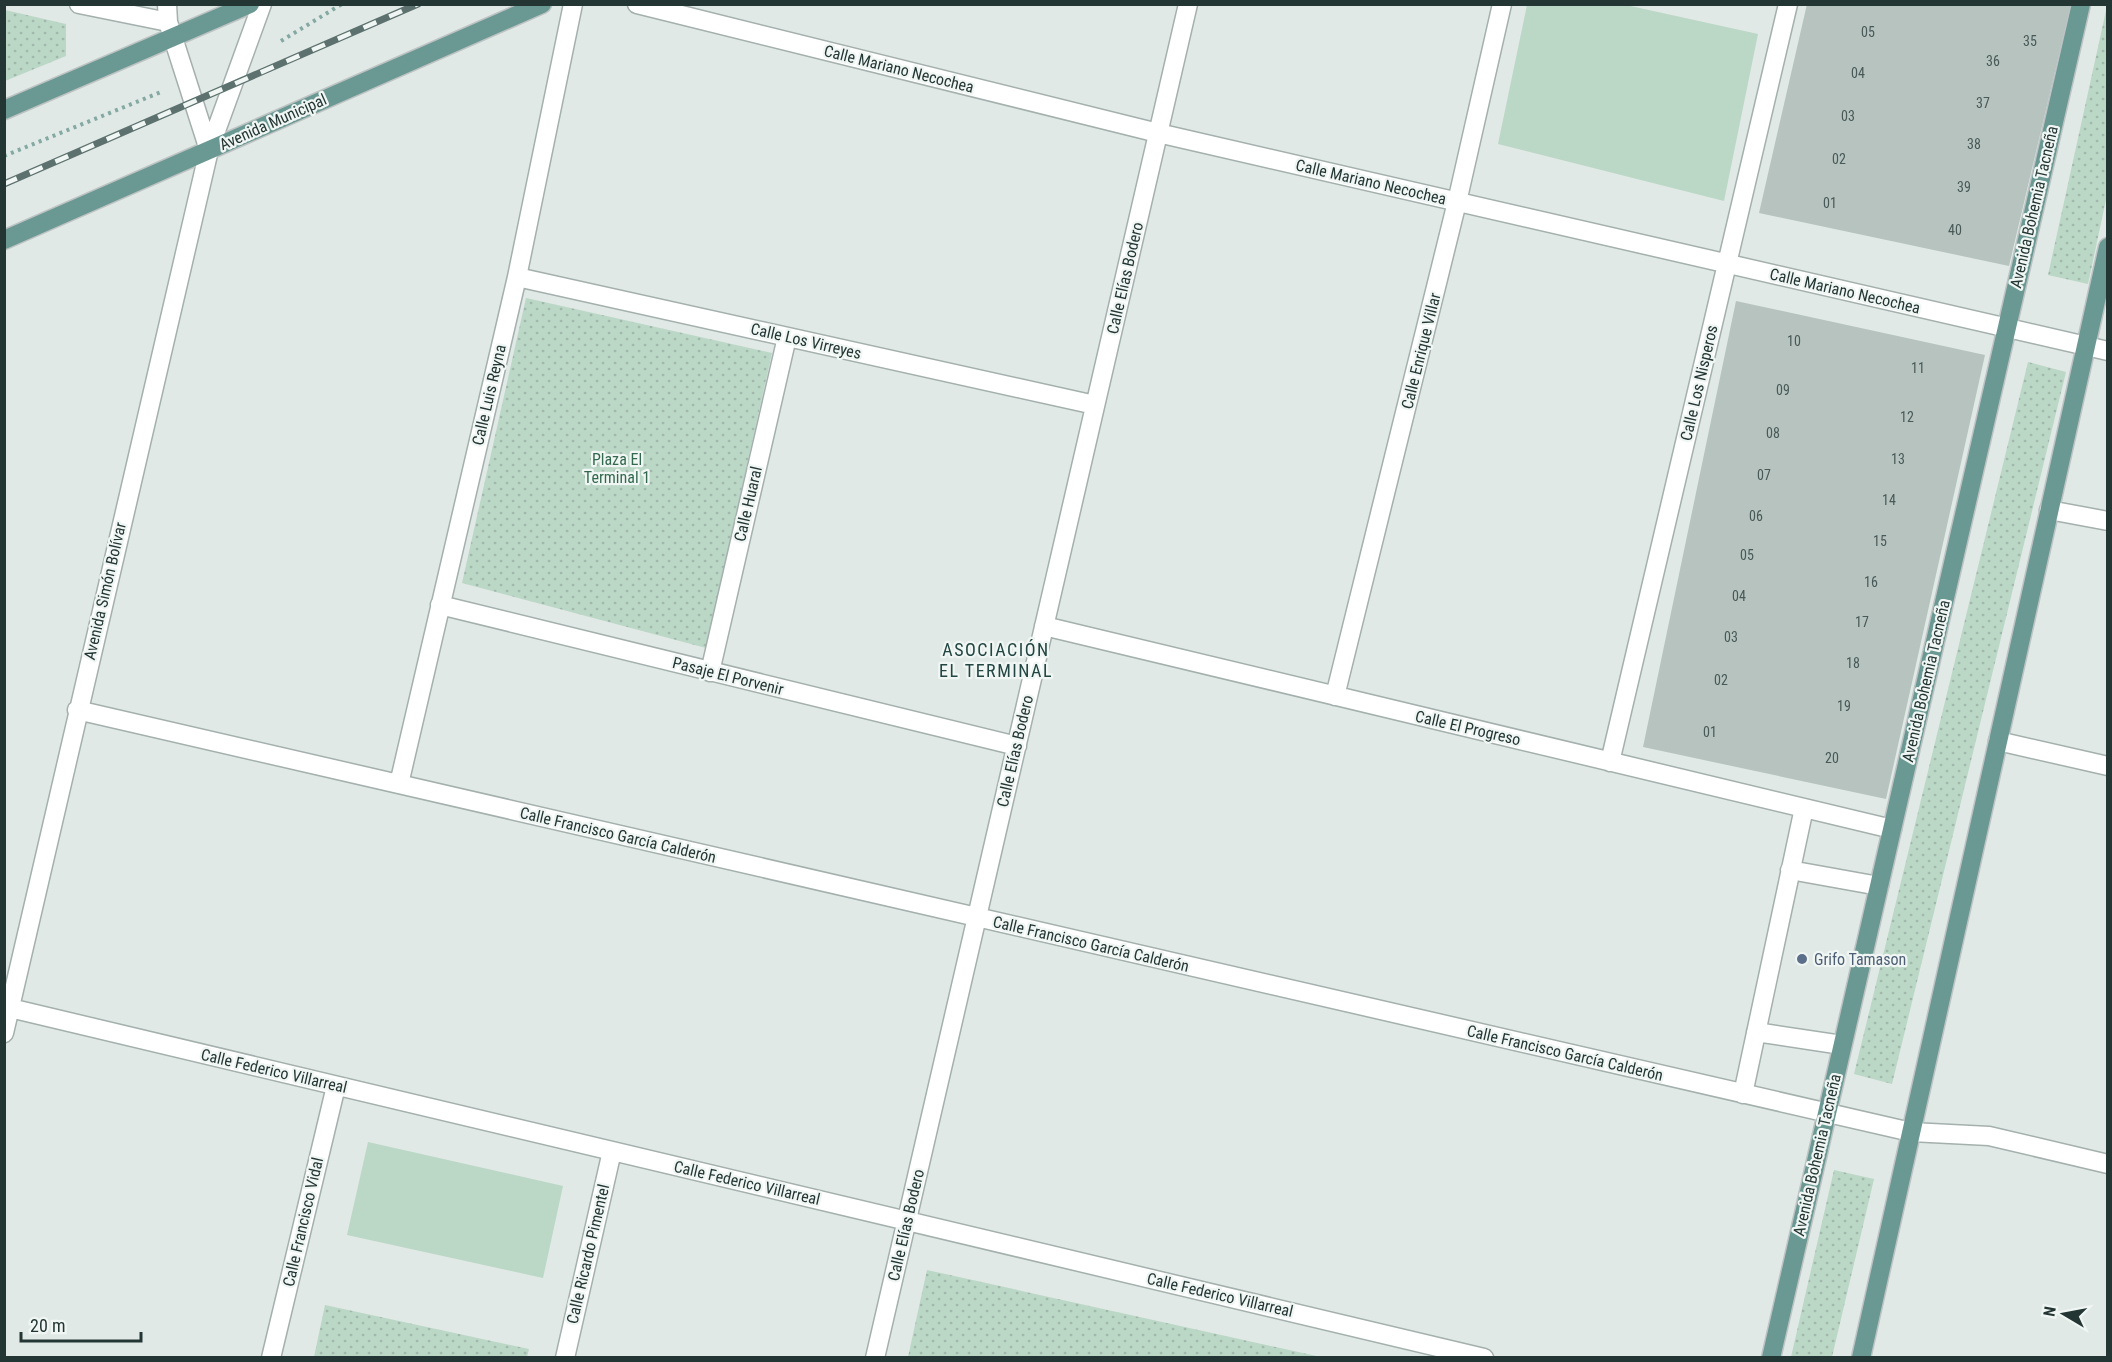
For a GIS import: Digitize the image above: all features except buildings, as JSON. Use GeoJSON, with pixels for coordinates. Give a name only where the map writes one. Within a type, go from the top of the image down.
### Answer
{"type":"FeatureCollection","features":[{"type":"Feature","properties":{"kind":"main road"},"geometry":{"type":"LineString","coordinates":[[4,110],[169,22],[250,4]]}},
{"type":"Feature","properties":{"kind":"main road","name":"Avenida Municipal"},"geometry":{"type":"LineString","coordinates":[[4,240],[542,4]]}},
{"type":"Feature","properties":{"kind":"main road","name":"Avenida Bohemia Tacneña"},"geometry":{"type":"LineString","coordinates":[[1771,1358],[2081,4]]}},
{"type":"Feature","properties":{"kind":"main road"},"geometry":{"type":"LineString","coordinates":[[1861,1358],[2108,248]]}},
{"type":"Feature","properties":{"kind":"street"},"geometry":{"type":"LineString","coordinates":[[79,4],[169,22],[209,150]]}},
{"type":"Feature","properties":{"kind":"street","name":"Avenida Simón Bolívar"},"geometry":{"type":"LineString","coordinates":[[4,1033],[77,710],[209,150],[262,4]]}},
{"type":"Feature","properties":{"kind":"street","name":"Calle Luis Reyna"},"geometry":{"type":"LineString","coordinates":[[399,784],[517,277],[573,4]]}},
{"type":"Feature","properties":{"kind":"street","name":"Calle Mariano Necochea"},"geometry":{"type":"LineString","coordinates":[[637,4],[1158,133],[2108,351]]}},
{"type":"Feature","properties":{"kind":"street","name":"Calle Elías Bodero"},"geometry":{"type":"LineString","coordinates":[[875,1358],[1188,4]]}},
{"type":"Feature","properties":{"kind":"street","name":"Calle Enrique Villar"},"geometry":{"type":"LineString","coordinates":[[1335,696],[1457,202],[1502,4]]}},
{"type":"Feature","properties":{"kind":"street","name":"Calle Los Nisperos"},"geometry":{"type":"LineString","coordinates":[[1610,762],[1788,4]]}},
{"type":"Feature","properties":{"kind":"street","name":"Calle Los Virreyes"},"geometry":{"type":"LineString","coordinates":[[517,277],[1095,405]]}},
{"type":"Feature","properties":{"kind":"street","name":"Calle Huaral"},"geometry":{"type":"LineString","coordinates":[[710,672],[787,337]]}},
{"type":"Feature","properties":{"kind":"street"},"geometry":{"type":"LineString","coordinates":[[2049,510],[2108,521]]}},
{"type":"Feature","properties":{"kind":"street","name":"Pasaje El Porvenir"},"geometry":{"type":"LineString","coordinates":[[440,606],[1017,746]]}},
{"type":"Feature","properties":{"kind":"street","name":"Calle El Progreso"},"geometry":{"type":"LineString","coordinates":[[1044,626],[1892,829]]}},
{"type":"Feature","properties":{"kind":"street","name":"Calle Francisco García Calderón"},"geometry":{"type":"LineString","coordinates":[[77,710],[1911,1132],[1989,1136],[2108,1164]]}},
{"type":"Feature","properties":{"kind":"street"},"geometry":{"type":"LineString","coordinates":[[1998,741],[2108,766]]}},
{"type":"Feature","properties":{"kind":"street"},"geometry":{"type":"LineString","coordinates":[[1743,1094],[1804,808]]}},
{"type":"Feature","properties":{"kind":"street"},"geometry":{"type":"LineString","coordinates":[[1790,870],[1879,886]]}},
{"type":"Feature","properties":{"kind":"street","name":"Calle Federico Villarreal"},"geometry":{"type":"LineString","coordinates":[[10,1008],[1484,1358]]}},
{"type":"Feature","properties":{"kind":"street"},"geometry":{"type":"LineString","coordinates":[[1756,1032],[1842,1045]]}},
{"type":"Feature","properties":{"kind":"street","name":"Calle Francisco Vidal"},"geometry":{"type":"LineString","coordinates":[[271,1358],[336,1086]]}},
{"type":"Feature","properties":{"kind":"street","name":"Calle Ricardo Pimentel"},"geometry":{"type":"LineString","coordinates":[[565,1358],[612,1151]]}},
{"type":"Feature","properties":{"kind":"path"},"geometry":{"type":"LineString","coordinates":[[274,45],[342,4]]}},
{"type":"Feature","properties":{"kind":"path"},"geometry":{"type":"LineString","coordinates":[[4,156],[159,93]]}},
{"type":"Feature","properties":{"kind":"green space"},"geometry":{"type":"Polygon","coordinates":[[[1527,5],[1626,5],[1758,34],[1724,201],[1498,144],[1527,5]]]}},
{"type":"Feature","properties":{"kind":"green space"},"geometry":{"type":"Polygon","coordinates":[[[2107,6],[2107,195],[2088,284],[2048,275],[2107,6]]]}},
{"type":"Feature","properties":{"kind":"green space"},"geometry":{"type":"Polygon","coordinates":[[[5,10],[66,24],[66,56],[5,81],[5,10]]]}},
{"type":"Feature","properties":{"kind":"green space","name":"Plaza El Terminal 1"},"geometry":{"type":"Polygon","coordinates":[[[526,298],[772,353],[706,648],[462,583],[526,298]]]}},
{"type":"Feature","properties":{"kind":"green space"},"geometry":{"type":"Polygon","coordinates":[[[2028,362],[2066,372],[1892,1084],[1854,1074],[2028,362]]]}},
{"type":"Feature","properties":{"kind":"green space"},"geometry":{"type":"Polygon","coordinates":[[[368,1142],[563,1186],[543,1278],[347,1235],[368,1142]]]}},
{"type":"Feature","properties":{"kind":"green space"},"geometry":{"type":"Polygon","coordinates":[[[1834,1170],[1874,1179],[1832,1357],[1791,1357],[1834,1170]]]}},
{"type":"Feature","properties":{"kind":"green space"},"geometry":{"type":"Polygon","coordinates":[[[927,1270],[1321,1357],[908,1357],[927,1270]]]}},
{"type":"Feature","properties":{"kind":"green space"},"geometry":{"type":"Polygon","coordinates":[[[325,1305],[529,1349],[527,1357],[314,1357],[325,1305]]]}},
{"type":"Feature","properties":{"kind":"railway"},"geometry":{"type":"LineString","coordinates":[[4,184],[418,4]]}},
{"type":"Feature","properties":{"kind":"place","name":"Grifo Tamason"},"geometry":{"type":"Point","coordinates":[1802,959]}},
{"type":"Feature","properties":{"kind":"district","name":"ASOCIACIÓN EL TERMINAL"},"geometry":{"type":"Point","coordinates":[996,659]}}]}
